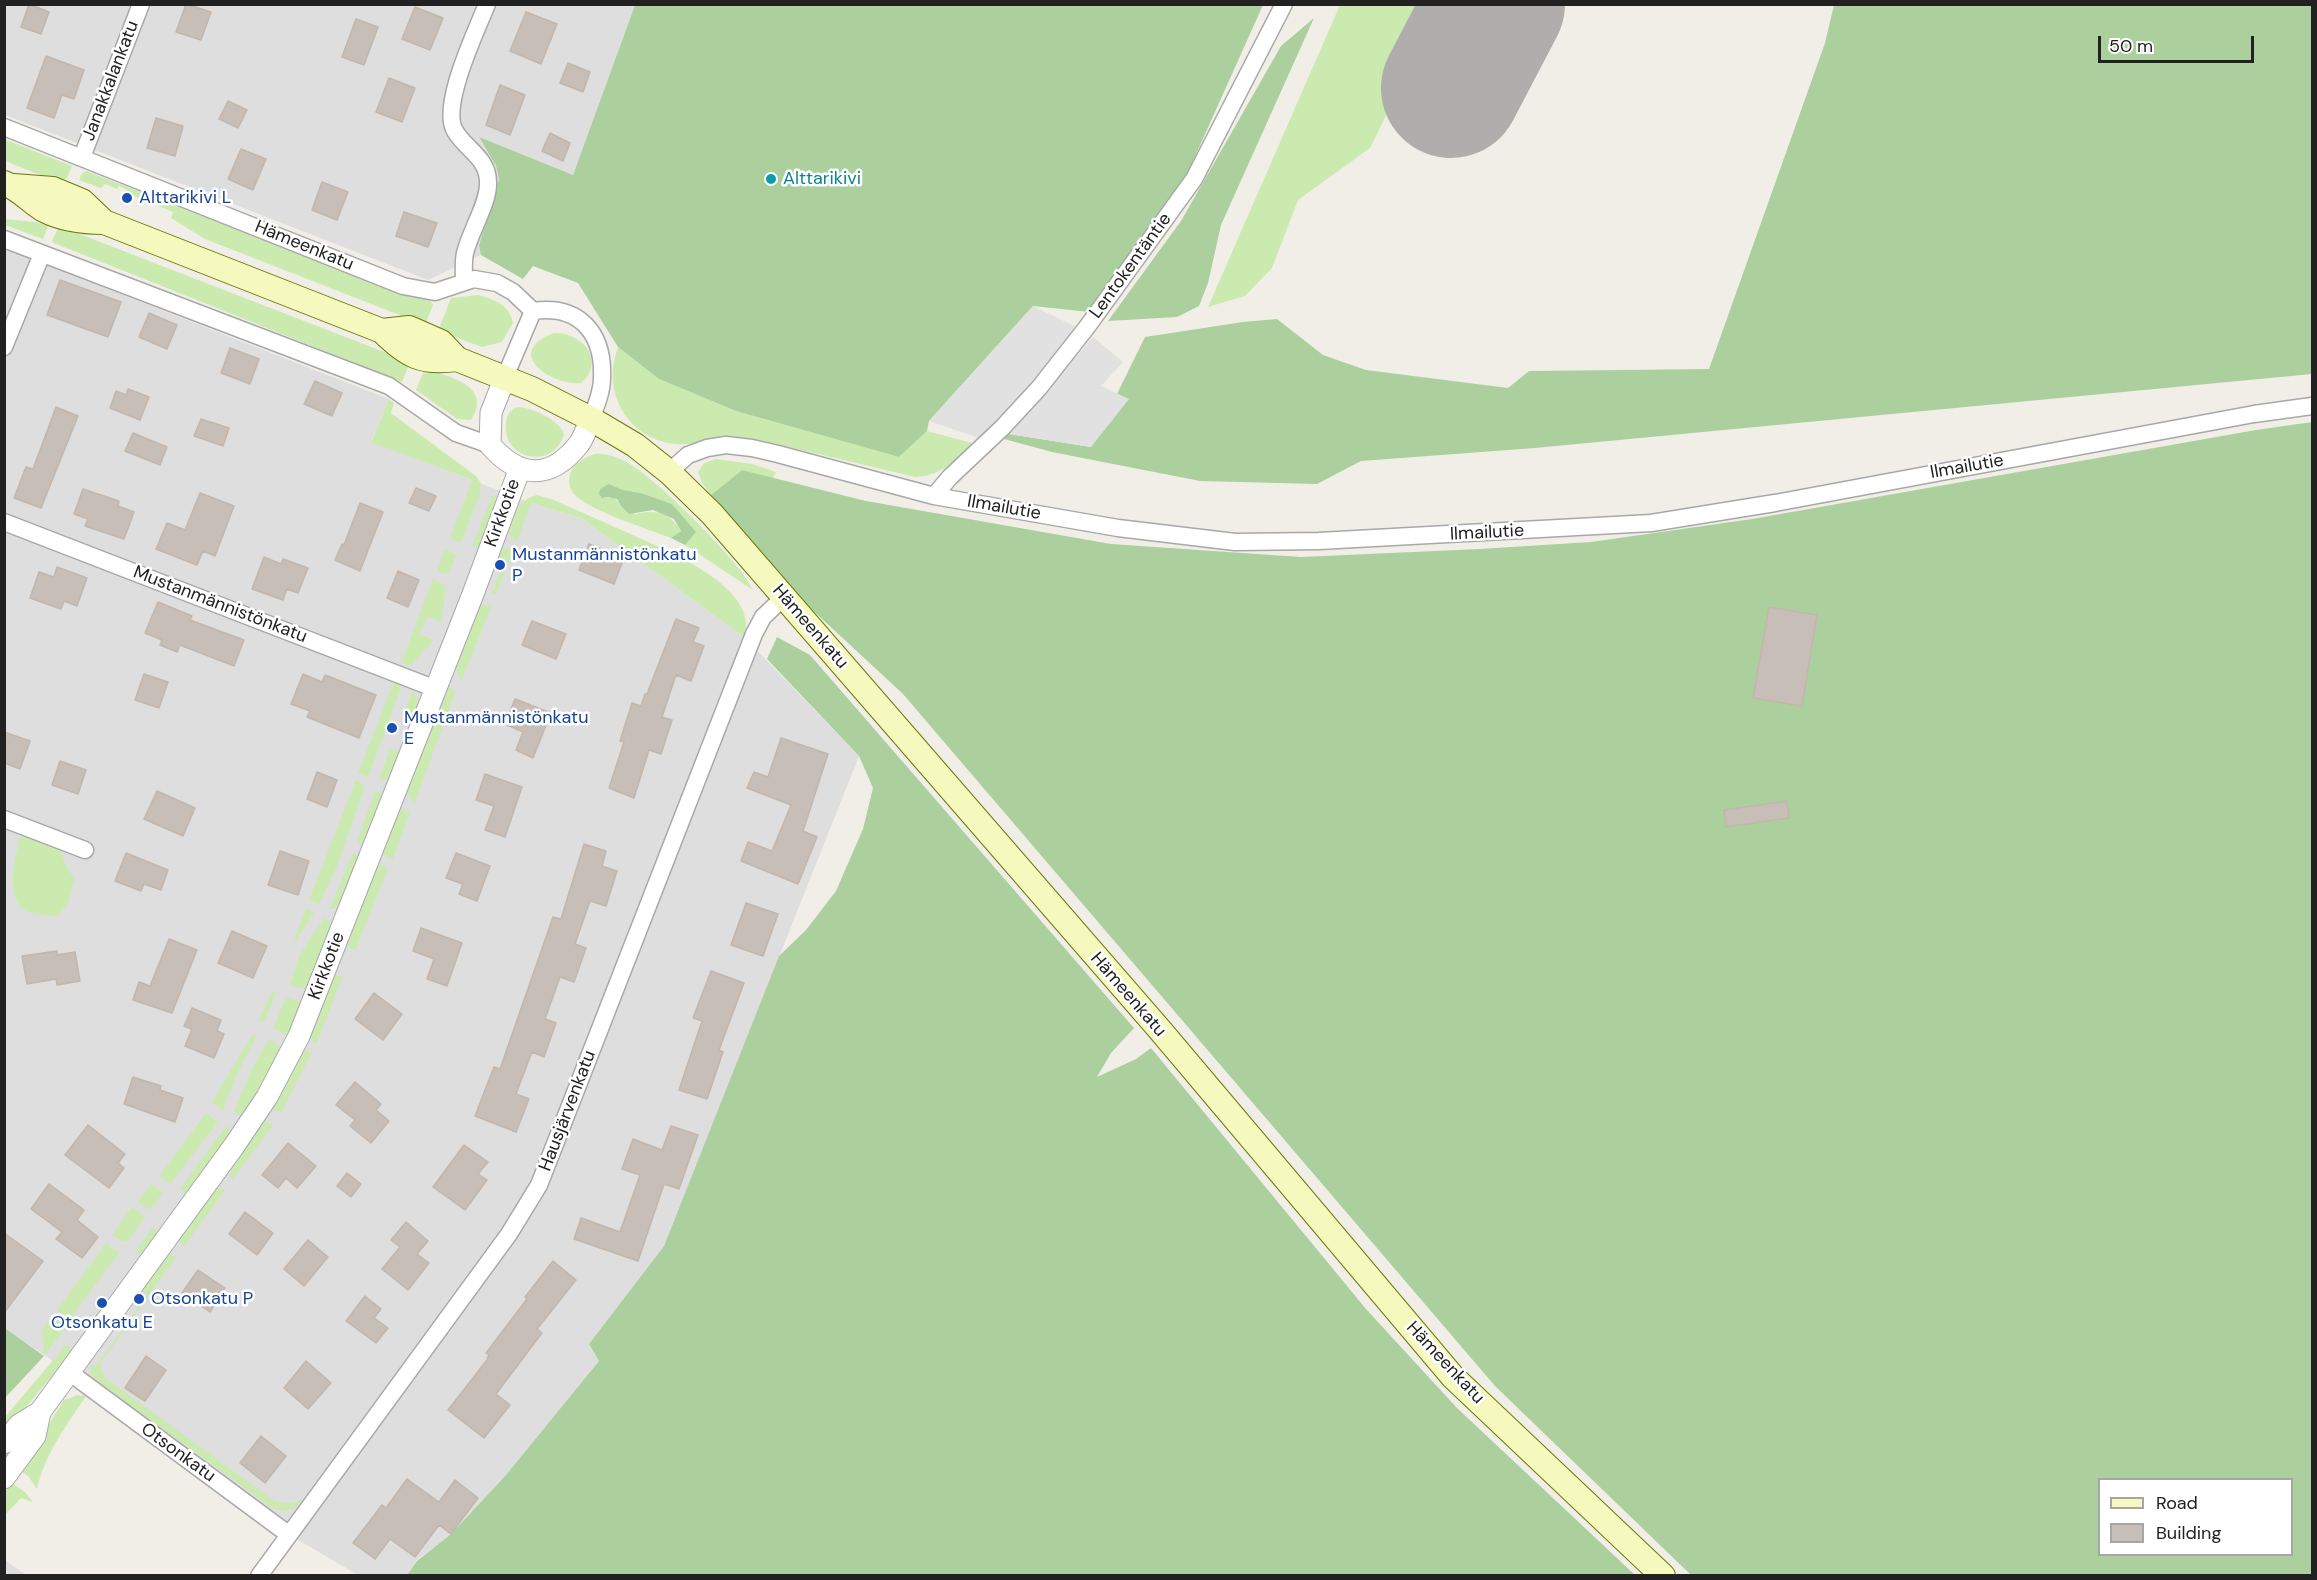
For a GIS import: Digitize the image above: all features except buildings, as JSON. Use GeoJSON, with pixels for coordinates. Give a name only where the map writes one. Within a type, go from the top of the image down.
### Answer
{"type":"FeatureCollection","features":[{"type":"Feature","properties":{"kind":"main road","name":"Hämeenkatu"},"geometry":{"type":"LineString","coordinates":[[9,185],[53,189],[82,201],[104,222],[382,331],[401,350],[419,357],[435,362],[457,359],[505,377],[591,419],[635,445],[669,472],[712,514],[1160,1030],[1453,1377],[1663,1575]]}},
{"type":"Feature","properties":{"kind":"street","name":"Janakkalankatu"},"geometry":{"type":"LineString","coordinates":[[82,157],[141,4]]}},
{"type":"Feature","properties":{"kind":"street"},"geometry":{"type":"LineString","coordinates":[[464,281],[465,254],[489,186],[488,173],[480,158],[454,129],[450,109],[456,86],[487,4]]}},
{"type":"Feature","properties":{"kind":"street","name":"Lentokentäntie"},"geometry":{"type":"LineString","coordinates":[[934,496],[1039,388],[1087,327],[1194,179],[1284,4]]}},
{"type":"Feature","properties":{"kind":"street","name":"Hämeenkatu"},"geometry":{"type":"LineString","coordinates":[[4,128],[82,157],[402,286],[435,292],[474,279],[497,283],[513,292],[533,311]]}},
{"type":"Feature","properties":{"kind":"street"},"geometry":{"type":"LineString","coordinates":[[4,239],[389,386],[456,433],[490,445],[503,459],[531,472],[541,471],[563,459],[579,444],[591,419],[602,378],[599,343],[587,326],[563,311],[547,309],[533,311],[491,413],[490,445]]}},
{"type":"Feature","properties":{"kind":"street"},"geometry":{"type":"LineString","coordinates":[[4,347],[42,254]]}},
{"type":"Feature","properties":{"kind":"street","name":"Ilmailutie"},"geometry":{"type":"LineString","coordinates":[[669,472],[688,455],[707,448],[726,445],[778,454],[934,496],[1118,528],[1235,542],[1319,541],[1539,531],[1661,522],[2254,414],[2313,406]]}},
{"type":"Feature","properties":{"kind":"street","name":"Kirkkotie"},"geometry":{"type":"LineString","coordinates":[[4,1443],[19,1425],[40,1412],[234,1146],[272,1087],[299,1036],[436,689],[519,468]]}},
{"type":"Feature","properties":{"kind":"street","name":"Mustanmännistönkatu"},"geometry":{"type":"LineString","coordinates":[[4,522],[436,689]]}},
{"type":"Feature","properties":{"kind":"street","name":"Hausjärvenkatu"},"geometry":{"type":"LineString","coordinates":[[259,1575],[508,1234],[539,1185],[754,634],[763,617],[784,597]]}},
{"type":"Feature","properties":{"kind":"street"},"geometry":{"type":"LineString","coordinates":[[4,819],[85,850]]}},
{"type":"Feature","properties":{"kind":"street","name":"Otsonkatu"},"geometry":{"type":"LineString","coordinates":[[69,1372],[288,1534]]}},
{"type":"Feature","properties":{"kind":"street","name":"Kirkkotie"},"geometry":{"type":"LineString","coordinates":[[4,1478],[35,1436],[40,1412]]}},
{"type":"Feature","properties":{"kind":"shaded area"},"geometry":{"type":"Polygon","coordinates":[[[4,5],[635,5],[573,175],[479,138],[496,166],[499,179],[479,244],[481,255],[428,280],[5,115],[4,5]]]}},
{"type":"Feature","properties":{"kind":"shaded area"},"geometry":{"type":"Polygon","coordinates":[[[5,249],[389,399],[371,441],[531,503],[581,518],[744,637],[859,756],[664,1246],[589,1344],[599,1361],[506,1475],[451,1534],[417,1560],[407,1575],[358,1575],[288,1534],[69,1372],[5,1328],[5,249]]]}},
{"type":"Feature","properties":{"kind":"shaded area"},"geometry":{"type":"Polygon","coordinates":[[[1033,306],[1076,327],[987,441],[929,421],[1033,306]]]}},
{"type":"Feature","properties":{"kind":"shaded area"},"geometry":{"type":"Polygon","coordinates":[[[1093,337],[1123,362],[1101,386],[1129,399],[1091,447],[1009,434],[1093,337]]]}},
{"type":"Feature","properties":{"kind":"shaded area"},"geometry":{"type":"Polygon","coordinates":[[[5,1560],[26,1575],[5,1575],[5,1560]]]}},
{"type":"Feature","properties":{"kind":"green space"},"geometry":{"type":"Polygon","coordinates":[[[635,5],[1263,5],[1188,172],[1090,312],[1033,306],[929,421],[927,431],[899,457],[736,411],[659,379],[618,347],[578,283],[533,266],[523,279],[481,255],[479,245],[499,179],[496,166],[479,137],[573,175],[635,5]]]}},
{"type":"Feature","properties":{"kind":"green space"},"geometry":{"type":"Polygon","coordinates":[[[1340,5],[1440,5],[1370,148],[1298,200],[1272,268],[1245,296],[1208,307],[1340,5]]]}},
{"type":"Feature","properties":{"kind":"green space"},"geometry":{"type":"Polygon","coordinates":[[[1834,5],[2312,5],[2312,374],[1535,448],[1361,461],[1317,484],[1200,481],[1052,452],[1004,439],[1009,434],[1091,447],[1145,337],[1243,322],[1277,319],[1323,355],[1366,370],[1508,388],[1529,371],[1709,369],[1825,43],[1834,5]]]}},
{"type":"Feature","properties":{"kind":"green space"},"geometry":{"type":"Polygon","coordinates":[[[1314,18],[1221,225],[1208,283],[1199,306],[1177,317],[1108,321],[1181,221],[1281,46],[1314,18]]]}},
{"type":"Feature","properties":{"kind":"green space"},"geometry":{"type":"Polygon","coordinates":[[[4,139],[72,166],[67,178],[58,182],[5,161],[4,139]]]}},
{"type":"Feature","properties":{"kind":"green space"},"geometry":{"type":"Polygon","coordinates":[[[86,171],[403,293],[430,300],[433,305],[425,325],[205,239],[171,218],[173,212],[127,193],[128,190],[119,186],[117,189],[105,184],[101,188],[79,180],[82,173],[86,171]]]}},
{"type":"Feature","properties":{"kind":"green space"},"geometry":{"type":"Polygon","coordinates":[[[4,219],[35,222],[48,226],[43,239],[5,225],[4,219]]]}},
{"type":"Feature","properties":{"kind":"green space"},"geometry":{"type":"Polygon","coordinates":[[[59,226],[410,362],[402,382],[54,243],[52,241],[59,226]]]}},
{"type":"Feature","properties":{"kind":"green space"},"geometry":{"type":"Polygon","coordinates":[[[478,295],[500,304],[508,311],[513,323],[502,342],[482,347],[438,331],[451,298],[478,295]]]}},
{"type":"Feature","properties":{"kind":"green space"},"geometry":{"type":"Polygon","coordinates":[[[554,333],[574,337],[588,349],[592,366],[581,383],[557,379],[546,374],[532,358],[532,349],[539,341],[554,333]]]}},
{"type":"Feature","properties":{"kind":"green space"},"geometry":{"type":"Polygon","coordinates":[[[618,347],[659,379],[736,411],[899,457],[927,431],[972,443],[940,471],[915,477],[755,439],[726,438],[681,444],[658,440],[643,433],[631,423],[622,410],[613,380],[618,347]]]}},
{"type":"Feature","properties":{"kind":"green space"},"geometry":{"type":"Polygon","coordinates":[[[425,368],[458,380],[472,391],[476,397],[477,406],[471,420],[457,419],[416,390],[425,368]]]}},
{"type":"Feature","properties":{"kind":"green space"},"geometry":{"type":"Polygon","coordinates":[[[389,399],[394,403],[391,413],[476,476],[481,483],[480,493],[461,543],[450,538],[472,480],[371,442],[389,399]]]}},
{"type":"Feature","properties":{"kind":"green space"},"geometry":{"type":"Polygon","coordinates":[[[517,407],[544,415],[561,429],[564,434],[558,446],[550,453],[529,456],[512,445],[507,435],[506,422],[509,413],[517,407]]]}},
{"type":"Feature","properties":{"kind":"green space"},"geometry":{"type":"Polygon","coordinates":[[[2312,422],[2312,1575],[1691,1575],[1495,1386],[903,694],[807,605],[711,495],[742,470],[866,501],[1111,544],[1301,557],[1591,542],[1752,519],[2312,422]]]}},
{"type":"Feature","properties":{"kind":"green space"},"geometry":{"type":"Polygon","coordinates":[[[595,454],[617,458],[643,473],[716,542],[753,590],[685,545],[695,532],[672,504],[609,484],[602,498],[614,497],[621,506],[636,514],[656,512],[667,516],[681,531],[671,538],[606,513],[575,495],[569,483],[572,470],[580,461],[595,454]]]}},
{"type":"Feature","properties":{"kind":"green space"},"geometry":{"type":"Polygon","coordinates":[[[716,459],[752,464],[776,472],[773,478],[742,470],[711,495],[702,483],[698,472],[704,463],[716,459]]]}},
{"type":"Feature","properties":{"kind":"green space"},"geometry":{"type":"Polygon","coordinates":[[[609,484],[672,504],[696,532],[685,545],[671,538],[681,531],[674,519],[653,510],[629,514],[617,499],[602,498],[599,494],[600,489],[609,484]]]}},
{"type":"Feature","properties":{"kind":"green space"},"geometry":{"type":"Polygon","coordinates":[[[497,495],[480,548],[472,546],[492,496],[497,495]]]}},
{"type":"Feature","properties":{"kind":"green space"},"geometry":{"type":"Polygon","coordinates":[[[537,495],[554,500],[661,548],[704,571],[724,586],[738,601],[745,619],[744,637],[581,518],[531,503],[517,542],[508,533],[515,515],[525,500],[537,495]]]}},
{"type":"Feature","properties":{"kind":"green space"},"geometry":{"type":"Polygon","coordinates":[[[502,548],[514,551],[495,595],[492,593],[505,559],[498,557],[502,548]]]}},
{"type":"Feature","properties":{"kind":"green space"},"geometry":{"type":"Polygon","coordinates":[[[445,549],[456,555],[449,574],[437,571],[445,549]]]}},
{"type":"Feature","properties":{"kind":"green space"},"geometry":{"type":"Polygon","coordinates":[[[433,579],[446,586],[441,622],[427,616],[420,634],[434,640],[410,666],[401,663],[433,579]]]}},
{"type":"Feature","properties":{"kind":"green space"},"geometry":{"type":"Polygon","coordinates":[[[480,604],[491,607],[461,682],[456,668],[480,604]]]}},
{"type":"Feature","properties":{"kind":"green space"},"geometry":{"type":"Polygon","coordinates":[[[777,637],[810,655],[1134,1028],[1111,1053],[1097,1077],[1136,1059],[1151,1048],[1366,1309],[1457,1408],[1635,1575],[407,1575],[417,1561],[451,1534],[506,1475],[599,1361],[589,1344],[664,1246],[779,956],[806,930],[836,891],[863,829],[873,788],[859,756],[767,659],[777,637]]]}},
{"type":"Feature","properties":{"kind":"green space"},"geometry":{"type":"Polygon","coordinates":[[[394,682],[401,685],[401,688],[368,777],[358,773],[394,682]]]}},
{"type":"Feature","properties":{"kind":"green space"},"geometry":{"type":"Polygon","coordinates":[[[447,688],[455,692],[415,803],[406,794],[447,688]]]}},
{"type":"Feature","properties":{"kind":"green space"},"geometry":{"type":"Polygon","coordinates":[[[412,691],[418,700],[413,718],[403,715],[412,691]]]}},
{"type":"Feature","properties":{"kind":"green space"},"geometry":{"type":"Polygon","coordinates":[[[390,749],[399,752],[388,782],[379,779],[390,749]]]}},
{"type":"Feature","properties":{"kind":"green space"},"geometry":{"type":"Polygon","coordinates":[[[356,780],[365,786],[337,866],[319,904],[309,900],[356,780]]]}},
{"type":"Feature","properties":{"kind":"green space"},"geometry":{"type":"Polygon","coordinates":[[[375,791],[383,794],[363,845],[357,842],[375,791]]]}},
{"type":"Feature","properties":{"kind":"green space"},"geometry":{"type":"Polygon","coordinates":[[[400,809],[410,812],[393,859],[383,854],[400,809]]]}},
{"type":"Feature","properties":{"kind":"green space"},"geometry":{"type":"Polygon","coordinates":[[[20,837],[60,850],[68,870],[75,879],[67,906],[56,916],[28,912],[20,906],[16,898],[13,878],[20,837]]]}},
{"type":"Feature","properties":{"kind":"green space"},"geometry":{"type":"Polygon","coordinates":[[[353,853],[359,856],[338,910],[330,908],[353,853]]]}},
{"type":"Feature","properties":{"kind":"green space"},"geometry":{"type":"Polygon","coordinates":[[[378,866],[388,868],[355,951],[347,945],[378,866]]]}},
{"type":"Feature","properties":{"kind":"green space"},"geometry":{"type":"Polygon","coordinates":[[[306,908],[314,913],[291,947],[306,908]]]}},
{"type":"Feature","properties":{"kind":"green space"},"geometry":{"type":"Polygon","coordinates":[[[324,918],[332,923],[306,989],[290,985],[300,954],[324,918]]]}},
{"type":"Feature","properties":{"kind":"green space"},"geometry":{"type":"Polygon","coordinates":[[[334,975],[343,976],[316,1044],[309,1038],[334,975]]]}},
{"type":"Feature","properties":{"kind":"green space"},"geometry":{"type":"Polygon","coordinates":[[[272,991],[276,993],[264,1023],[259,1020],[272,991]]]}},
{"type":"Feature","properties":{"kind":"green space"},"geometry":{"type":"Polygon","coordinates":[[[286,997],[298,1001],[300,1005],[289,1032],[286,1034],[273,1029],[286,997]]]}},
{"type":"Feature","properties":{"kind":"green space"},"geometry":{"type":"Polygon","coordinates":[[[253,1033],[256,1037],[235,1078],[223,1110],[212,1102],[253,1033]]]}},
{"type":"Feature","properties":{"kind":"green space"},"geometry":{"type":"Polygon","coordinates":[[[268,1040],[277,1043],[282,1048],[241,1118],[234,1111],[253,1067],[268,1040]]]}},
{"type":"Feature","properties":{"kind":"green space"},"geometry":{"type":"Polygon","coordinates":[[[303,1050],[312,1052],[281,1113],[273,1107],[303,1050]]]}},
{"type":"Feature","properties":{"kind":"green space"},"geometry":{"type":"Polygon","coordinates":[[[206,1113],[218,1122],[170,1184],[159,1176],[206,1113]]]}},
{"type":"Feature","properties":{"kind":"green space"},"geometry":{"type":"Polygon","coordinates":[[[263,1121],[274,1124],[232,1180],[229,1171],[263,1121]]]}},
{"type":"Feature","properties":{"kind":"green space"},"geometry":{"type":"Polygon","coordinates":[[[226,1126],[231,1132],[186,1193],[180,1189],[226,1126]]]}},
{"type":"Feature","properties":{"kind":"green space"},"geometry":{"type":"Polygon","coordinates":[[[151,1184],[163,1193],[150,1210],[138,1202],[151,1184]]]}},
{"type":"Feature","properties":{"kind":"green space"},"geometry":{"type":"Polygon","coordinates":[[[217,1187],[225,1190],[184,1246],[179,1240],[217,1187]]]}},
{"type":"Feature","properties":{"kind":"green space"},"geometry":{"type":"Polygon","coordinates":[[[132,1207],[145,1217],[127,1242],[122,1241],[112,1235],[132,1207]]]}},
{"type":"Feature","properties":{"kind":"green space"},"geometry":{"type":"Polygon","coordinates":[[[153,1227],[158,1232],[141,1256],[135,1252],[153,1227]]]}},
{"type":"Feature","properties":{"kind":"green space"},"geometry":{"type":"Polygon","coordinates":[[[106,1243],[119,1253],[72,1316],[66,1316],[57,1310],[106,1243]]]}},
{"type":"Feature","properties":{"kind":"green space"},"geometry":{"type":"Polygon","coordinates":[[[168,1254],[176,1257],[100,1364],[104,1377],[276,1502],[294,1503],[305,1498],[290,1510],[271,1507],[99,1383],[91,1374],[91,1364],[96,1366],[147,1295],[142,1290],[168,1254]]]}},
{"type":"Feature","properties":{"kind":"green space"},"geometry":{"type":"Polygon","coordinates":[[[52,1317],[66,1327],[44,1356],[42,1330],[52,1317]]]}},
{"type":"Feature","properties":{"kind":"green space"},"geometry":{"type":"Polygon","coordinates":[[[5,1328],[44,1356],[5,1398],[5,1328]]]}},
{"type":"Feature","properties":{"kind":"green space"},"geometry":{"type":"Polygon","coordinates":[[[68,1345],[72,1351],[5,1433],[5,1417],[68,1345]]]}},
{"type":"Feature","properties":{"kind":"green space"},"geometry":{"type":"Polygon","coordinates":[[[78,1395],[86,1396],[51,1452],[37,1489],[29,1477],[20,1470],[64,1400],[78,1395]]]}},
{"type":"Feature","properties":{"kind":"green space"},"geometry":{"type":"Polygon","coordinates":[[[10,1482],[25,1492],[33,1502],[21,1498],[5,1515],[4,1490],[10,1482]]]}},
{"type":"Feature","properties":{"kind":"runway"},"geometry":{"type":"LineString","coordinates":[[1451,88],[1495,4]]}},
{"type":"Feature","properties":{"kind":"place","name":"Alttarikivi"},"geometry":{"type":"Point","coordinates":[771,179]}},
{"type":"Feature","properties":{"kind":"place","name":"Alttarikivi L"},"geometry":{"type":"Point","coordinates":[127,198]}},
{"type":"Feature","properties":{"kind":"place","name":"Mustanmännistönkatu P"},"geometry":{"type":"Point","coordinates":[500,565]}},
{"type":"Feature","properties":{"kind":"place","name":"Mustanmännistönkatu E"},"geometry":{"type":"Point","coordinates":[392,728]}},
{"type":"Feature","properties":{"kind":"place","name":"Otsonkatu P"},"geometry":{"type":"Point","coordinates":[139,1299]}},
{"type":"Feature","properties":{"kind":"place","name":"Otsonkatu E"},"geometry":{"type":"Point","coordinates":[102,1303]}}]}
